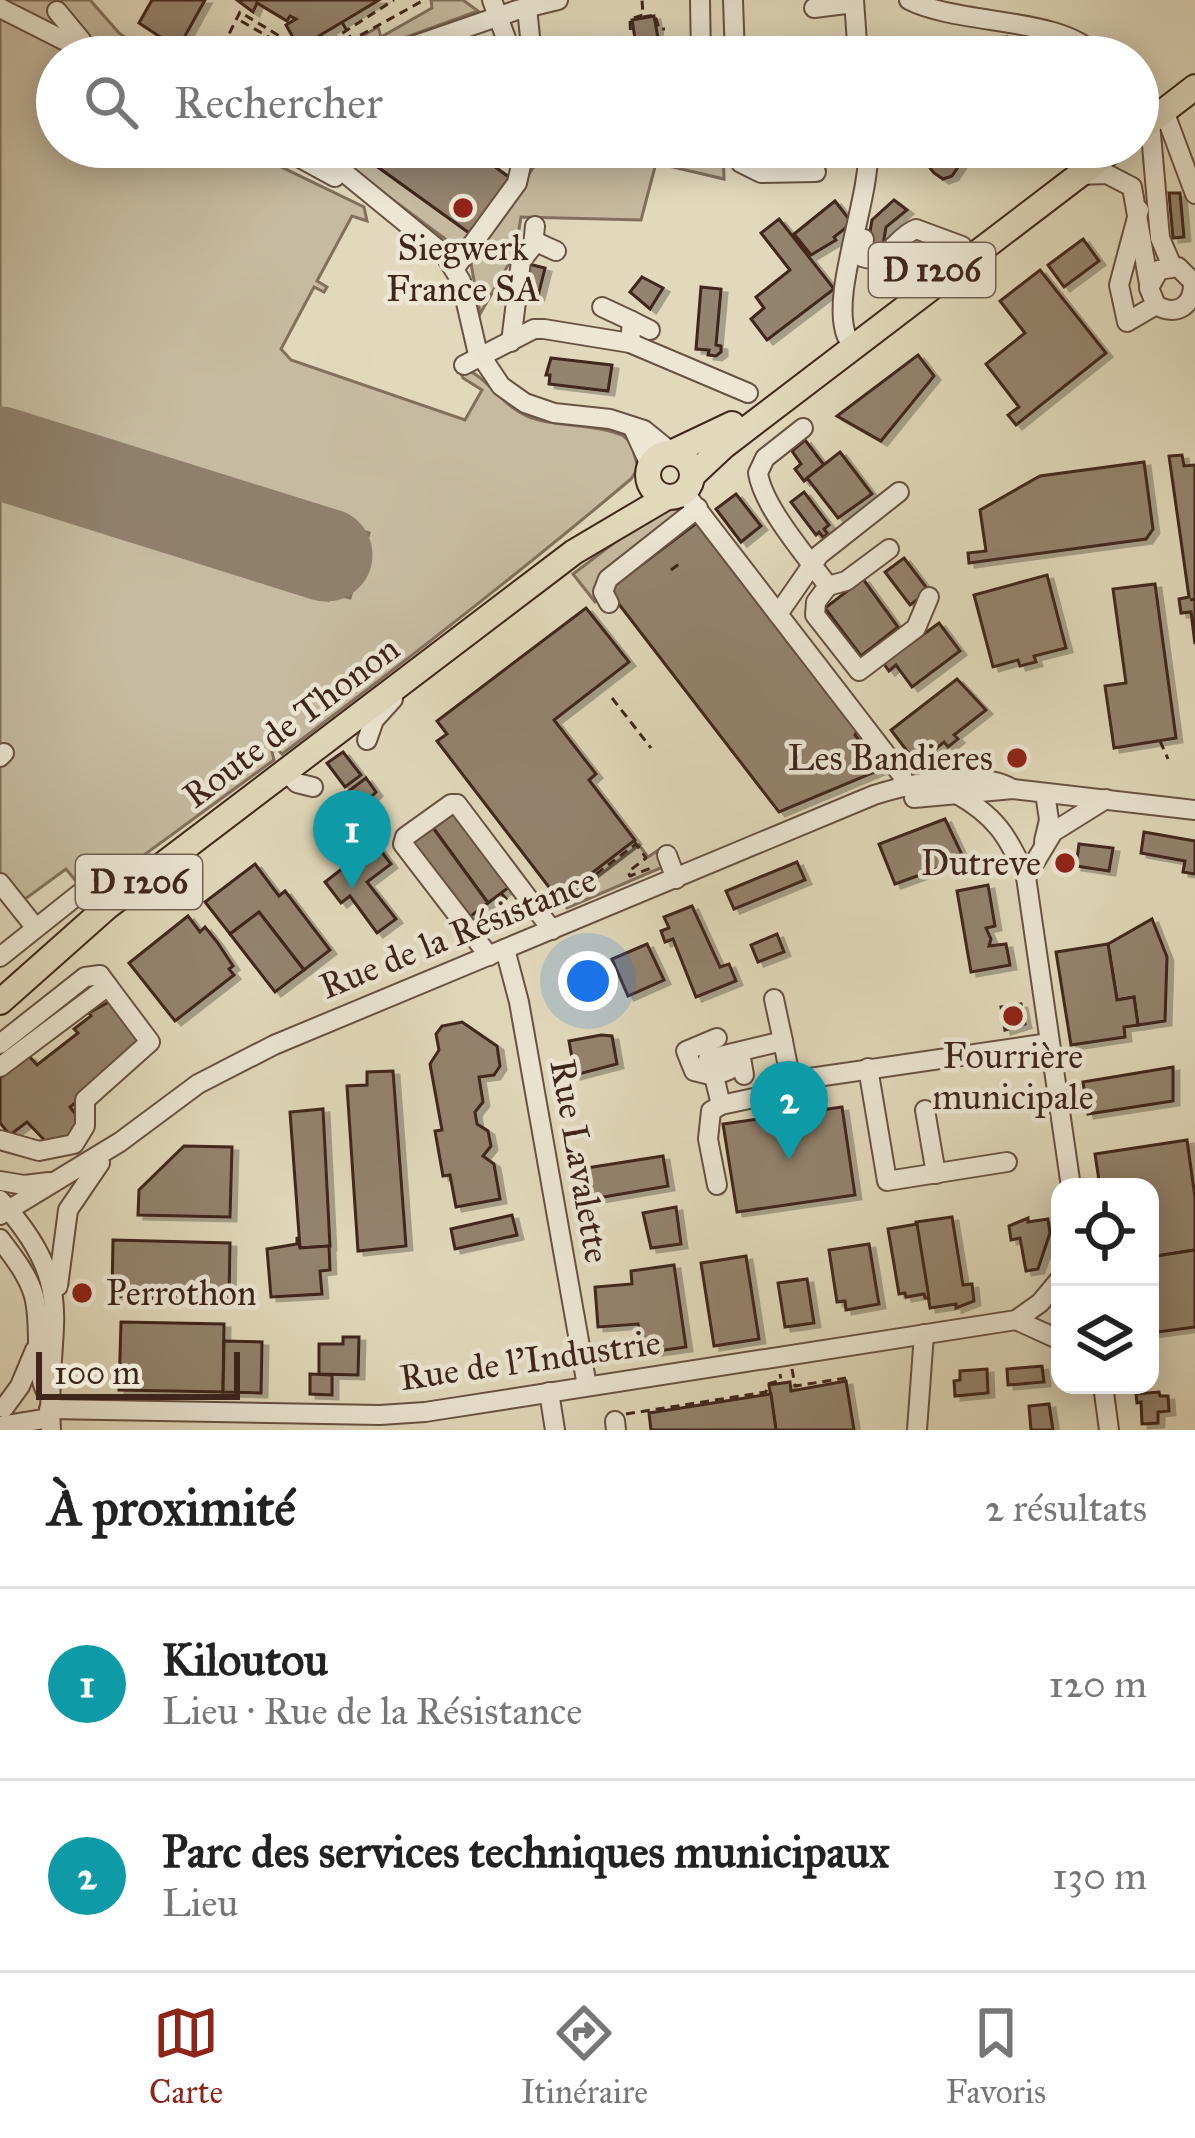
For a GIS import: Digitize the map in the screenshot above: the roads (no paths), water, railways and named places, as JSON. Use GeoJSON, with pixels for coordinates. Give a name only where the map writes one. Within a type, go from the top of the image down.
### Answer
{"type":"FeatureCollection","features":[{"type":"Feature","properties":{"kind":"main road"},"geometry":{"type":"LineString","coordinates":[[1159,108],[1195,70]]}},
{"type":"Feature","properties":{"kind":"main road"},"geometry":{"type":"LineString","coordinates":[[1159,112],[1195,88]]}},
{"type":"Feature","properties":{"kind":"main road","name":"Route de Thonon"},"geometry":{"type":"LineString","coordinates":[[574,552],[660,460],[743,417],[1062,168]]}},
{"type":"Feature","properties":{"kind":"main road","name":"Route de Thonon"},"geometry":{"type":"LineString","coordinates":[[0,1002],[106,907],[574,552],[685,493],[724,446],[1089,168]]}},
{"type":"Feature","properties":{"kind":"main road"},"geometry":{"type":"LineString","coordinates":[[686,459],[685,493],[650,485],[660,460],[686,459]]}},
{"type":"Feature","properties":{"kind":"street"},"geometry":{"type":"LineString","coordinates":[[439,36],[520,7],[558,0]]}},
{"type":"Feature","properties":{"kind":"street"},"geometry":{"type":"LineString","coordinates":[[700,0],[701,36]]}},
{"type":"Feature","properties":{"kind":"street"},"geometry":{"type":"LineString","coordinates":[[733,0],[734,36]]}},
{"type":"Feature","properties":{"kind":"street"},"geometry":{"type":"LineString","coordinates":[[814,8],[854,2],[859,36]]}},
{"type":"Feature","properties":{"kind":"street"},"geometry":{"type":"LineString","coordinates":[[916,4],[1070,36]]}},
{"type":"Feature","properties":{"kind":"street"},"geometry":{"type":"LineString","coordinates":[[46,32],[54,6]]}},
{"type":"Feature","properties":{"kind":"street"},"geometry":{"type":"LineString","coordinates":[[54,6],[78,36]]}},
{"type":"Feature","properties":{"kind":"street"},"geometry":{"type":"LineString","coordinates":[[520,7],[529,36]]}},
{"type":"Feature","properties":{"kind":"street"},"geometry":{"type":"LineString","coordinates":[[0,8],[54,36]]}},
{"type":"Feature","properties":{"kind":"street"},"geometry":{"type":"LineString","coordinates":[[863,36],[864,27]]}},
{"type":"Feature","properties":{"kind":"street"},"geometry":{"type":"LineString","coordinates":[[1159,137],[1195,194]]}},
{"type":"Feature","properties":{"kind":"street"},"geometry":{"type":"LineString","coordinates":[[317,168],[380,204]]}},
{"type":"Feature","properties":{"kind":"street"},"geometry":{"type":"LineString","coordinates":[[338,168],[431,241],[455,268],[472,361],[525,403],[554,413],[610,418],[646,431],[660,460]]}},
{"type":"Feature","properties":{"kind":"street"},"geometry":{"type":"LineString","coordinates":[[455,268],[517,183],[520,168]]}},
{"type":"Feature","properties":{"kind":"street"},"geometry":{"type":"LineString","coordinates":[[747,168],[816,172]]}},
{"type":"Feature","properties":{"kind":"street"},"geometry":{"type":"LineString","coordinates":[[847,337],[843,329],[847,281],[867,168]]}},
{"type":"Feature","properties":{"kind":"street"},"geometry":{"type":"LineString","coordinates":[[1125,168],[1139,210],[1151,292],[1171,311],[1187,304],[1193,292],[1160,238],[1153,168]]}},
{"type":"Feature","properties":{"kind":"street"},"geometry":{"type":"LineString","coordinates":[[1078,175],[1101,173],[1128,182]]}},
{"type":"Feature","properties":{"kind":"street"},"geometry":{"type":"LineString","coordinates":[[1139,210],[1119,281],[1127,322],[1151,292],[1156,272],[1186,274]]}},
{"type":"Feature","properties":{"kind":"street"},"geometry":{"type":"LineString","coordinates":[[866,228],[862,256],[873,260],[884,256],[901,229],[923,230],[962,246]]}},
{"type":"Feature","properties":{"kind":"street"},"geometry":{"type":"LineString","coordinates":[[511,342],[523,303],[521,261],[534,234],[556,251]]}},
{"type":"Feature","properties":{"kind":"street"},"geometry":{"type":"LineString","coordinates":[[602,307],[641,326],[630,343]]}},
{"type":"Feature","properties":{"kind":"street"},"geometry":{"type":"LineString","coordinates":[[472,361],[538,329],[630,343],[748,393]]}},
{"type":"Feature","properties":{"kind":"street"},"geometry":{"type":"LineString","coordinates":[[802,428],[765,458],[758,473],[763,493],[828,586]]}},
{"type":"Feature","properties":{"kind":"street"},"geometry":{"type":"LineString","coordinates":[[778,614],[812,563],[899,492]]}},
{"type":"Feature","properties":{"kind":"street"},"geometry":{"type":"LineString","coordinates":[[609,603],[603,592],[608,579],[685,493],[902,775],[904,788]]}},
{"type":"Feature","properties":{"kind":"street"},"geometry":{"type":"LineString","coordinates":[[889,549],[846,581],[828,586],[816,602],[815,615],[859,671],[916,628],[929,597]]}},
{"type":"Feature","properties":{"kind":"street"},"geometry":{"type":"LineString","coordinates":[[367,740],[374,720],[426,665]]}},
{"type":"Feature","properties":{"kind":"street"},"geometry":{"type":"LineString","coordinates":[[286,772],[301,785],[313,787]]}},
{"type":"Feature","properties":{"kind":"street","name":"Rue de la Résistance"},"geometry":{"type":"LineString","coordinates":[[3,1208],[65,1178],[237,1061],[874,795],[986,780],[1013,789]]}},
{"type":"Feature","properties":{"kind":"street"},"geometry":{"type":"LineString","coordinates":[[1005,832],[1004,810],[1013,789]]}},
{"type":"Feature","properties":{"kind":"street","name":"Rue de la Résistance"},"geometry":{"type":"LineString","coordinates":[[837,813],[955,793],[1013,789],[1115,795],[1195,810]]}},
{"type":"Feature","properties":{"kind":"street"},"geometry":{"type":"LineString","coordinates":[[955,793],[1005,832],[1026,877],[1070,1178]]}},
{"type":"Feature","properties":{"kind":"street"},"geometry":{"type":"LineString","coordinates":[[1026,877],[1044,841],[1050,813],[1046,793]]}},
{"type":"Feature","properties":{"kind":"street"},"geometry":{"type":"LineString","coordinates":[[1044,841],[1069,820],[1115,795]]}},
{"type":"Feature","properties":{"kind":"street"},"geometry":{"type":"LineString","coordinates":[[497,952],[404,844],[405,837],[451,803],[457,804],[552,930]]}},
{"type":"Feature","properties":{"kind":"street"},"geometry":{"type":"LineString","coordinates":[[667,855],[671,881]]}},
{"type":"Feature","properties":{"kind":"street"},"geometry":{"type":"LineString","coordinates":[[0,884],[35,927]]}},
{"type":"Feature","properties":{"kind":"street"},"geometry":{"type":"LineString","coordinates":[[0,957],[79,894],[106,907]]}},
{"type":"Feature","properties":{"kind":"street","name":"Rue Lavalette"},"geometry":{"type":"LineString","coordinates":[[497,952],[519,1002],[551,1142],[586,1386]]}},
{"type":"Feature","properties":{"kind":"street"},"geometry":{"type":"LineString","coordinates":[[0,1044],[85,977],[100,975],[150,1044],[85,1100],[85,1126],[74,1144],[39,1151],[0,1140]]}},
{"type":"Feature","properties":{"kind":"street"},"geometry":{"type":"LineString","coordinates":[[0,1066],[108,986]]}},
{"type":"Feature","properties":{"kind":"street"},"geometry":{"type":"LineString","coordinates":[[775,999],[789,1072]]}},
{"type":"Feature","properties":{"kind":"street"},"geometry":{"type":"LineString","coordinates":[[717,1038],[686,1051],[694,1071],[729,1070],[740,1052],[783,1041]]}},
{"type":"Feature","properties":{"kind":"street"},"geometry":{"type":"LineString","coordinates":[[717,1185],[708,1124],[711,1111],[721,1105],[810,1078],[1049,1043]]}},
{"type":"Feature","properties":{"kind":"street"},"geometry":{"type":"LineString","coordinates":[[740,1052],[744,1075]]}},
{"type":"Feature","properties":{"kind":"street"},"geometry":{"type":"LineString","coordinates":[[711,1068],[721,1105]]}},
{"type":"Feature","properties":{"kind":"street"},"geometry":{"type":"LineString","coordinates":[[868,1068],[887,1181],[1007,1162]]}},
{"type":"Feature","properties":{"kind":"street"},"geometry":{"type":"LineString","coordinates":[[926,1110],[936,1174]]}},
{"type":"Feature","properties":{"kind":"street","name":"Rue de la Résistance"},"geometry":{"type":"LineString","coordinates":[[63,1233],[75,1195],[120,1142]]}},
{"type":"Feature","properties":{"kind":"street"},"geometry":{"type":"LineString","coordinates":[[74,1144],[88,1162]]}},
{"type":"Feature","properties":{"kind":"street"},"geometry":{"type":"LineString","coordinates":[[0,1181],[31,1185],[65,1178]]}},
{"type":"Feature","properties":{"kind":"street"},"geometry":{"type":"LineString","coordinates":[[3,1208],[38,1249],[52,1278],[56,1310]]}},
{"type":"Feature","properties":{"kind":"street"},"geometry":{"type":"LineString","coordinates":[[5,1246],[38,1249],[63,1233]]}},
{"type":"Feature","properties":{"kind":"street"},"geometry":{"type":"LineString","coordinates":[[50,1415],[63,1233]]}},
{"type":"Feature","properties":{"kind":"street"},"geometry":{"type":"LineString","coordinates":[[5,1246],[33,1292],[40,1377],[50,1415]]}},
{"type":"Feature","properties":{"kind":"street","name":"Rue de l'Industrie"},"geometry":{"type":"LineString","coordinates":[[1016,1320],[1050,1301]]}},
{"type":"Feature","properties":{"kind":"street","name":"Rue de l'Industrie"},"geometry":{"type":"LineString","coordinates":[[1,1415],[425,1412],[1016,1320],[1050,1327]]}},
{"type":"Feature","properties":{"kind":"street"},"geometry":{"type":"LineString","coordinates":[[917,1430],[924,1334]]}},
{"type":"Feature","properties":{"kind":"street"},"geometry":{"type":"LineString","coordinates":[[1,1415],[25,1377],[38,1340]]}},
{"type":"Feature","properties":{"kind":"street"},"geometry":{"type":"LineString","coordinates":[[549,1392],[555,1430]]}},
{"type":"Feature","properties":{"kind":"street"},"geometry":{"type":"LineString","coordinates":[[1104,1394],[1109,1430]]}},
{"type":"Feature","properties":{"kind":"place","name":"Siegwerk France SA"},"geometry":{"type":"Point","coordinates":[463,208]}},
{"type":"Feature","properties":{"kind":"place","name":"Les Bandieres"},"geometry":{"type":"Point","coordinates":[1017,758]}},
{"type":"Feature","properties":{"kind":"place","name":"Dutreve"},"geometry":{"type":"Point","coordinates":[1065,863]}},
{"type":"Feature","properties":{"kind":"place","name":"Kiloutou"},"geometry":{"type":"Point","coordinates":[352,889]}},
{"type":"Feature","properties":{"kind":"place","name":"Fourrière municipale"},"geometry":{"type":"Point","coordinates":[1013,1016]}},
{"type":"Feature","properties":{"kind":"place","name":"Parc des services techniques municipaux"},"geometry":{"type":"Point","coordinates":[789,1160]}},
{"type":"Feature","properties":{"kind":"place","name":"Perrothon"},"geometry":{"type":"Point","coordinates":[82,1293]}}]}
